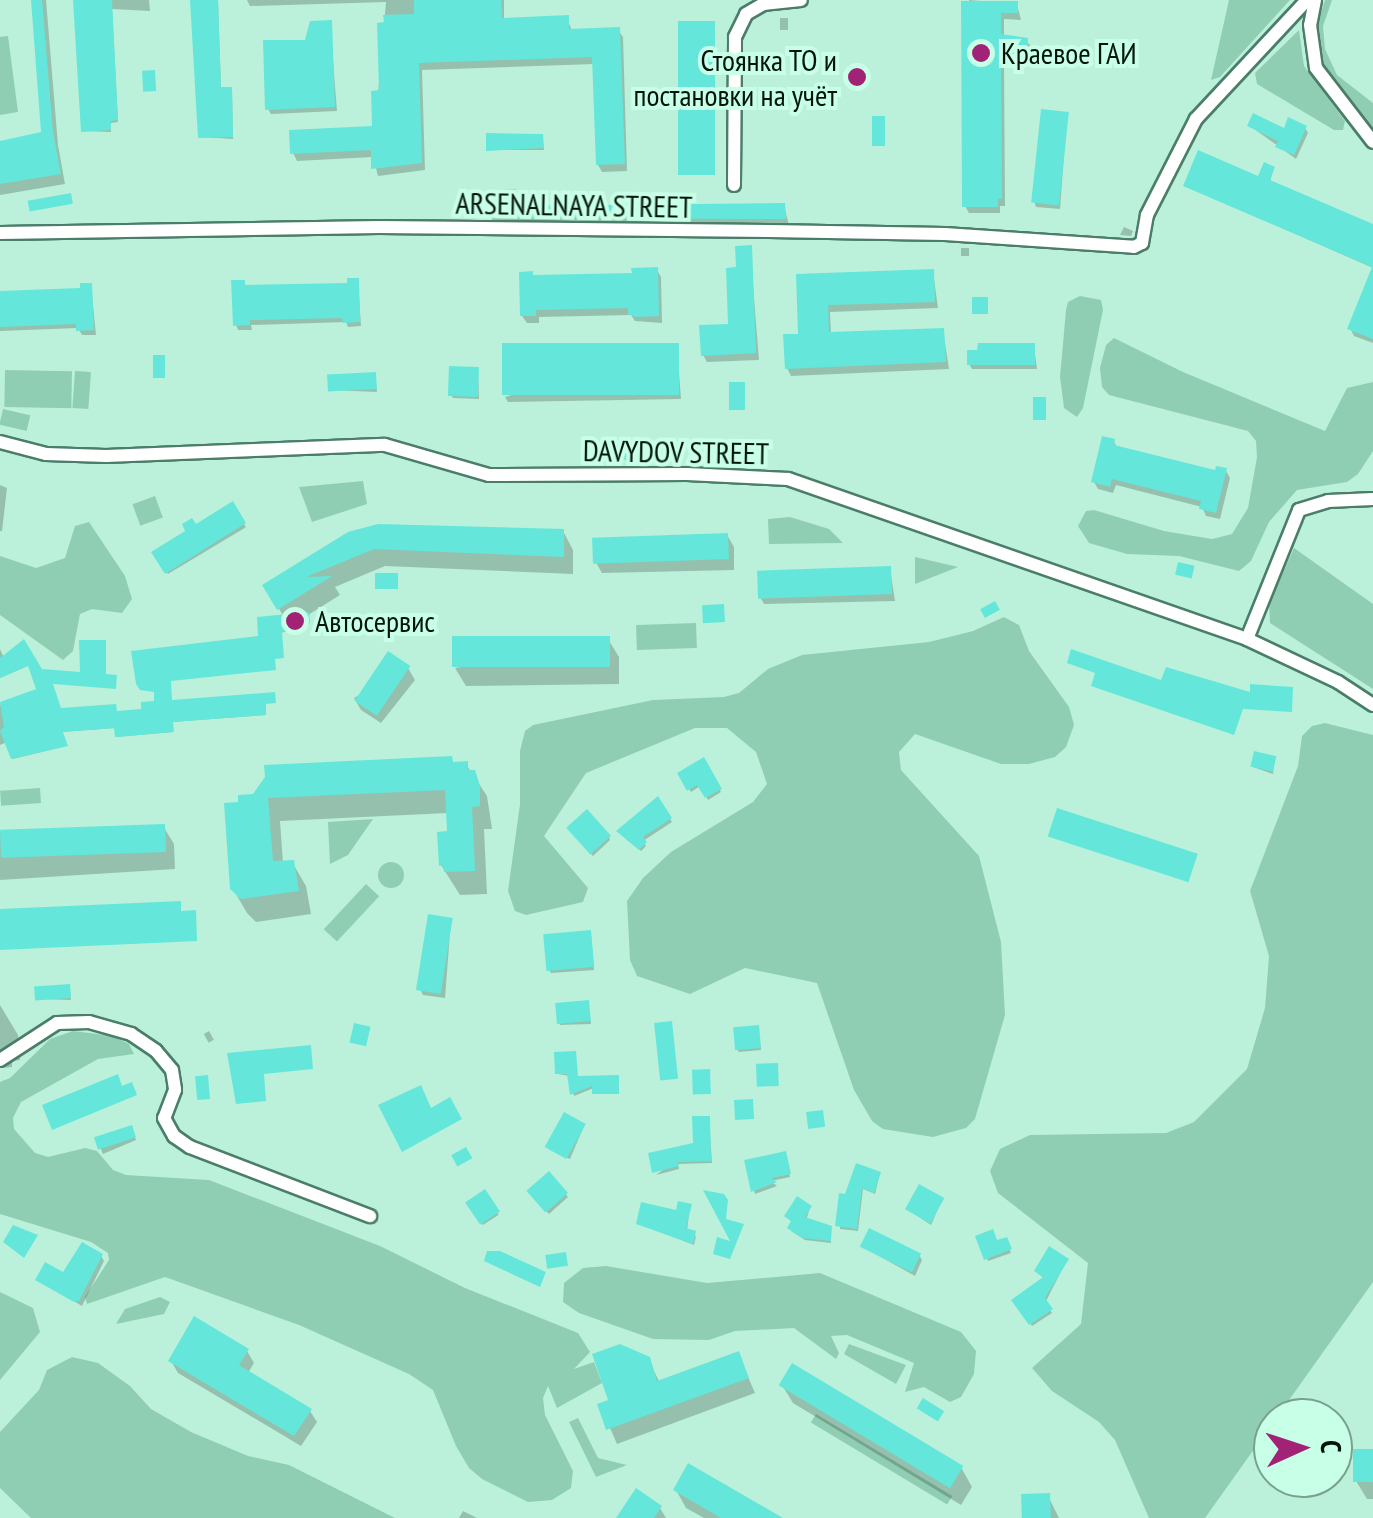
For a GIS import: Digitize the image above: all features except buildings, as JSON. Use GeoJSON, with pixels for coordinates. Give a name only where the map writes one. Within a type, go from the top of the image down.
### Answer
{"type":"FeatureCollection","features":[{"type":"Feature","properties":{"kind":"street"},"geometry":{"type":"LineString","coordinates":[[734,185],[735,37],[746,14],[763,4],[801,0]]}},
{"type":"Feature","properties":{"kind":"street","name":"ARSENALNAYA STREET"},"geometry":{"type":"LineString","coordinates":[[0,232],[340,228],[769,231],[1000,236],[1134,247],[1144,238],[1148,215],[1196,120],[1307,0]]}},
{"type":"Feature","properties":{"kind":"street"},"geometry":{"type":"LineString","coordinates":[[1315,0],[1310,25],[1316,68],[1373,142]]}},
{"type":"Feature","properties":{"kind":"street","name":"DAVYDOV STREET"},"geometry":{"type":"LineString","coordinates":[[0,442],[46,454],[106,456],[385,445],[489,475],[788,478],[1248,639],[1338,682],[1373,705]]}},
{"type":"Feature","properties":{"kind":"street"},"geometry":{"type":"LineString","coordinates":[[1248,639],[1299,510],[1328,501],[1373,500]]}},
{"type":"Feature","properties":{"kind":"street"},"geometry":{"type":"LineString","coordinates":[[0,1060],[57,1023],[89,1022],[131,1034],[156,1051],[172,1070],[176,1082],[164,1118],[174,1136],[190,1147],[370,1216]]}},
{"type":"Feature","properties":{"kind":"green space"},"geometry":{"type":"Polygon","coordinates":[[[1229,0],[1290,0],[1220,77],[1211,80],[1229,0]]]}},
{"type":"Feature","properties":{"kind":"green space"},"geometry":{"type":"Polygon","coordinates":[[[1325,0],[1332,0],[1323,26],[1325,49],[1337,75],[1373,103],[1373,130],[1320,60],[1316,27],[1325,0]]]}},
{"type":"Feature","properties":{"kind":"green space"},"geometry":{"type":"Polygon","coordinates":[[[1299,30],[1304,66],[1345,121],[1343,130],[1334,130],[1257,84],[1255,73],[1299,30]]]}},
{"type":"Feature","properties":{"kind":"green space"},"geometry":{"type":"Polygon","coordinates":[[[8,36],[18,112],[0,115],[0,37],[8,36]]]}},
{"type":"Feature","properties":{"kind":"green space"},"geometry":{"type":"Polygon","coordinates":[[[1080,296],[1101,300],[1103,310],[1083,408],[1077,417],[1064,408],[1060,377],[1066,310],[1068,302],[1080,296]]]}},
{"type":"Feature","properties":{"kind":"green space"},"geometry":{"type":"Polygon","coordinates":[[[1114,338],[1183,372],[1325,431],[1347,388],[1373,382],[1373,451],[1358,474],[1347,482],[1297,490],[1269,522],[1251,561],[1239,571],[1179,556],[1127,554],[1089,543],[1078,526],[1086,511],[1094,510],[1164,531],[1212,539],[1232,534],[1248,508],[1257,457],[1256,441],[1248,431],[1109,395],[1102,387],[1100,368],[1106,345],[1114,338]]]}},
{"type":"Feature","properties":{"kind":"green space"},"geometry":{"type":"Polygon","coordinates":[[[5,370],[72,371],[71,408],[4,407],[5,370]]]}},
{"type":"Feature","properties":{"kind":"green space"},"geometry":{"type":"Polygon","coordinates":[[[75,371],[91,372],[88,409],[72,408],[75,371]]]}},
{"type":"Feature","properties":{"kind":"green space"},"geometry":{"type":"Polygon","coordinates":[[[3,409],[30,415],[27,431],[0,425],[3,409]]]}},
{"type":"Feature","properties":{"kind":"green space"},"geometry":{"type":"Polygon","coordinates":[[[363,481],[367,504],[312,522],[299,487],[363,481]]]}},
{"type":"Feature","properties":{"kind":"green space"},"geometry":{"type":"Polygon","coordinates":[[[155,496],[163,518],[140,526],[132,504],[155,496]]]}},
{"type":"Feature","properties":{"kind":"green space"},"geometry":{"type":"Polygon","coordinates":[[[790,517],[829,529],[843,543],[769,544],[768,519],[790,517]]]}},
{"type":"Feature","properties":{"kind":"green space"},"geometry":{"type":"Polygon","coordinates":[[[89,522],[125,576],[132,599],[122,613],[92,609],[80,614],[73,651],[63,660],[0,615],[0,556],[36,568],[65,558],[75,526],[89,522]]]}},
{"type":"Feature","properties":{"kind":"green space"},"geometry":{"type":"Polygon","coordinates":[[[1294,548],[1373,604],[1373,689],[1270,623],[1269,604],[1294,548]]]}},
{"type":"Feature","properties":{"kind":"green space"},"geometry":{"type":"Polygon","coordinates":[[[915,557],[958,567],[915,584],[915,557]]]}},
{"type":"Feature","properties":{"kind":"green space"},"geometry":{"type":"Polygon","coordinates":[[[1004,617],[1019,625],[1029,651],[1069,707],[1074,725],[1066,747],[1055,757],[1029,764],[1001,764],[915,734],[899,752],[901,770],[979,856],[1001,942],[1005,1015],[975,1119],[966,1128],[933,1137],[883,1129],[872,1121],[854,1090],[817,983],[745,968],[690,994],[637,976],[630,960],[627,901],[643,878],[671,852],[753,802],[767,784],[756,752],[727,728],[695,728],[586,773],[544,836],[588,888],[583,902],[526,915],[515,911],[508,891],[520,804],[520,751],[525,731],[533,725],[653,700],[724,697],[739,693],[768,669],[802,655],[929,642],[973,631],[1004,617]]]}},
{"type":"Feature","properties":{"kind":"green space"},"geometry":{"type":"Polygon","coordinates":[[[696,623],[697,648],[637,650],[636,625],[696,623]]]}},
{"type":"Feature","properties":{"kind":"green space"},"geometry":{"type":"Polygon","coordinates":[[[1325,723],[1373,735],[1373,1282],[1290,1398],[1253,1398],[1253,1451],[1205,1518],[1149,1518],[1115,1440],[1099,1422],[1052,1391],[1032,1368],[1081,1324],[1088,1263],[998,1193],[990,1171],[1000,1149],[1030,1135],[1166,1133],[1194,1122],[1247,1069],[1265,1008],[1269,956],[1250,891],[1298,766],[1302,736],[1312,726],[1325,723]]]}},
{"type":"Feature","properties":{"kind":"green space"},"geometry":{"type":"Polygon","coordinates":[[[40,788],[41,803],[1,806],[0,791],[40,788]]]}},
{"type":"Feature","properties":{"kind":"green space"},"geometry":{"type":"Polygon","coordinates":[[[373,819],[348,855],[330,864],[328,822],[373,819]]]}},
{"type":"Feature","properties":{"kind":"green space"},"geometry":{"type":"Polygon","coordinates":[[[391,862],[400,866],[404,875],[400,884],[391,888],[382,884],[378,875],[382,866],[391,862]]]}},
{"type":"Feature","properties":{"kind":"green space"},"geometry":{"type":"Polygon","coordinates":[[[366,884],[379,896],[337,942],[324,929],[366,884]]]}},
{"type":"Feature","properties":{"kind":"green space"},"geometry":{"type":"Polygon","coordinates":[[[73,1031],[113,1036],[129,1044],[134,1054],[98,1059],[21,1102],[13,1118],[14,1129],[35,1153],[48,1157],[85,1148],[97,1151],[113,1170],[126,1175],[209,1180],[380,1246],[465,1288],[578,1333],[590,1352],[574,1369],[594,1362],[602,1383],[557,1408],[548,1386],[543,1398],[545,1415],[573,1471],[571,1488],[552,1500],[528,1502],[482,1479],[469,1468],[456,1446],[433,1390],[409,1374],[299,1325],[165,1277],[87,1304],[85,1297],[109,1260],[108,1253],[91,1242],[0,1214],[0,1082],[10,1078],[50,1039],[73,1031]]]}},
{"type":"Feature","properties":{"kind":"green space"},"geometry":{"type":"Polygon","coordinates":[[[606,1266],[707,1283],[820,1273],[961,1332],[976,1351],[974,1374],[961,1397],[950,1402],[924,1387],[905,1392],[914,1363],[847,1335],[831,1336],[839,1353],[836,1359],[794,1328],[735,1331],[709,1340],[653,1339],[579,1313],[563,1302],[564,1283],[583,1268],[606,1266]]]}},
{"type":"Feature","properties":{"kind":"green space"},"geometry":{"type":"Polygon","coordinates":[[[0,1292],[33,1308],[40,1332],[0,1380],[0,1292]]]}},
{"type":"Feature","properties":{"kind":"green space"},"geometry":{"type":"Polygon","coordinates":[[[160,1297],[170,1302],[164,1314],[116,1324],[125,1309],[160,1297]]]}},
{"type":"Feature","properties":{"kind":"green space"},"geometry":{"type":"Polygon","coordinates":[[[849,1344],[906,1365],[896,1384],[844,1354],[849,1344]]]}},
{"type":"Feature","properties":{"kind":"green space"},"geometry":{"type":"Polygon","coordinates":[[[72,1357],[98,1363],[130,1386],[151,1409],[191,1432],[248,1456],[289,1465],[395,1518],[31,1518],[0,1488],[0,1432],[39,1390],[47,1370],[72,1357]]]}},
{"type":"Feature","properties":{"kind":"green space"},"geometry":{"type":"Polygon","coordinates":[[[816,1414],[952,1496],[947,1504],[811,1423],[816,1414]]]}},
{"type":"Feature","properties":{"kind":"green space"},"geometry":{"type":"Polygon","coordinates":[[[578,1418],[598,1458],[627,1465],[596,1477],[569,1422],[578,1418]]]}},
{"type":"Feature","properties":{"kind":"place","name":"Краевое ГАИ"},"geometry":{"type":"Point","coordinates":[981,53]}},
{"type":"Feature","properties":{"kind":"place","name":"Стоянка ТО и постановки на учёт"},"geometry":{"type":"Point","coordinates":[857,77]}},
{"type":"Feature","properties":{"kind":"place","name":"Автосервис"},"geometry":{"type":"Point","coordinates":[295,621]}}]}
